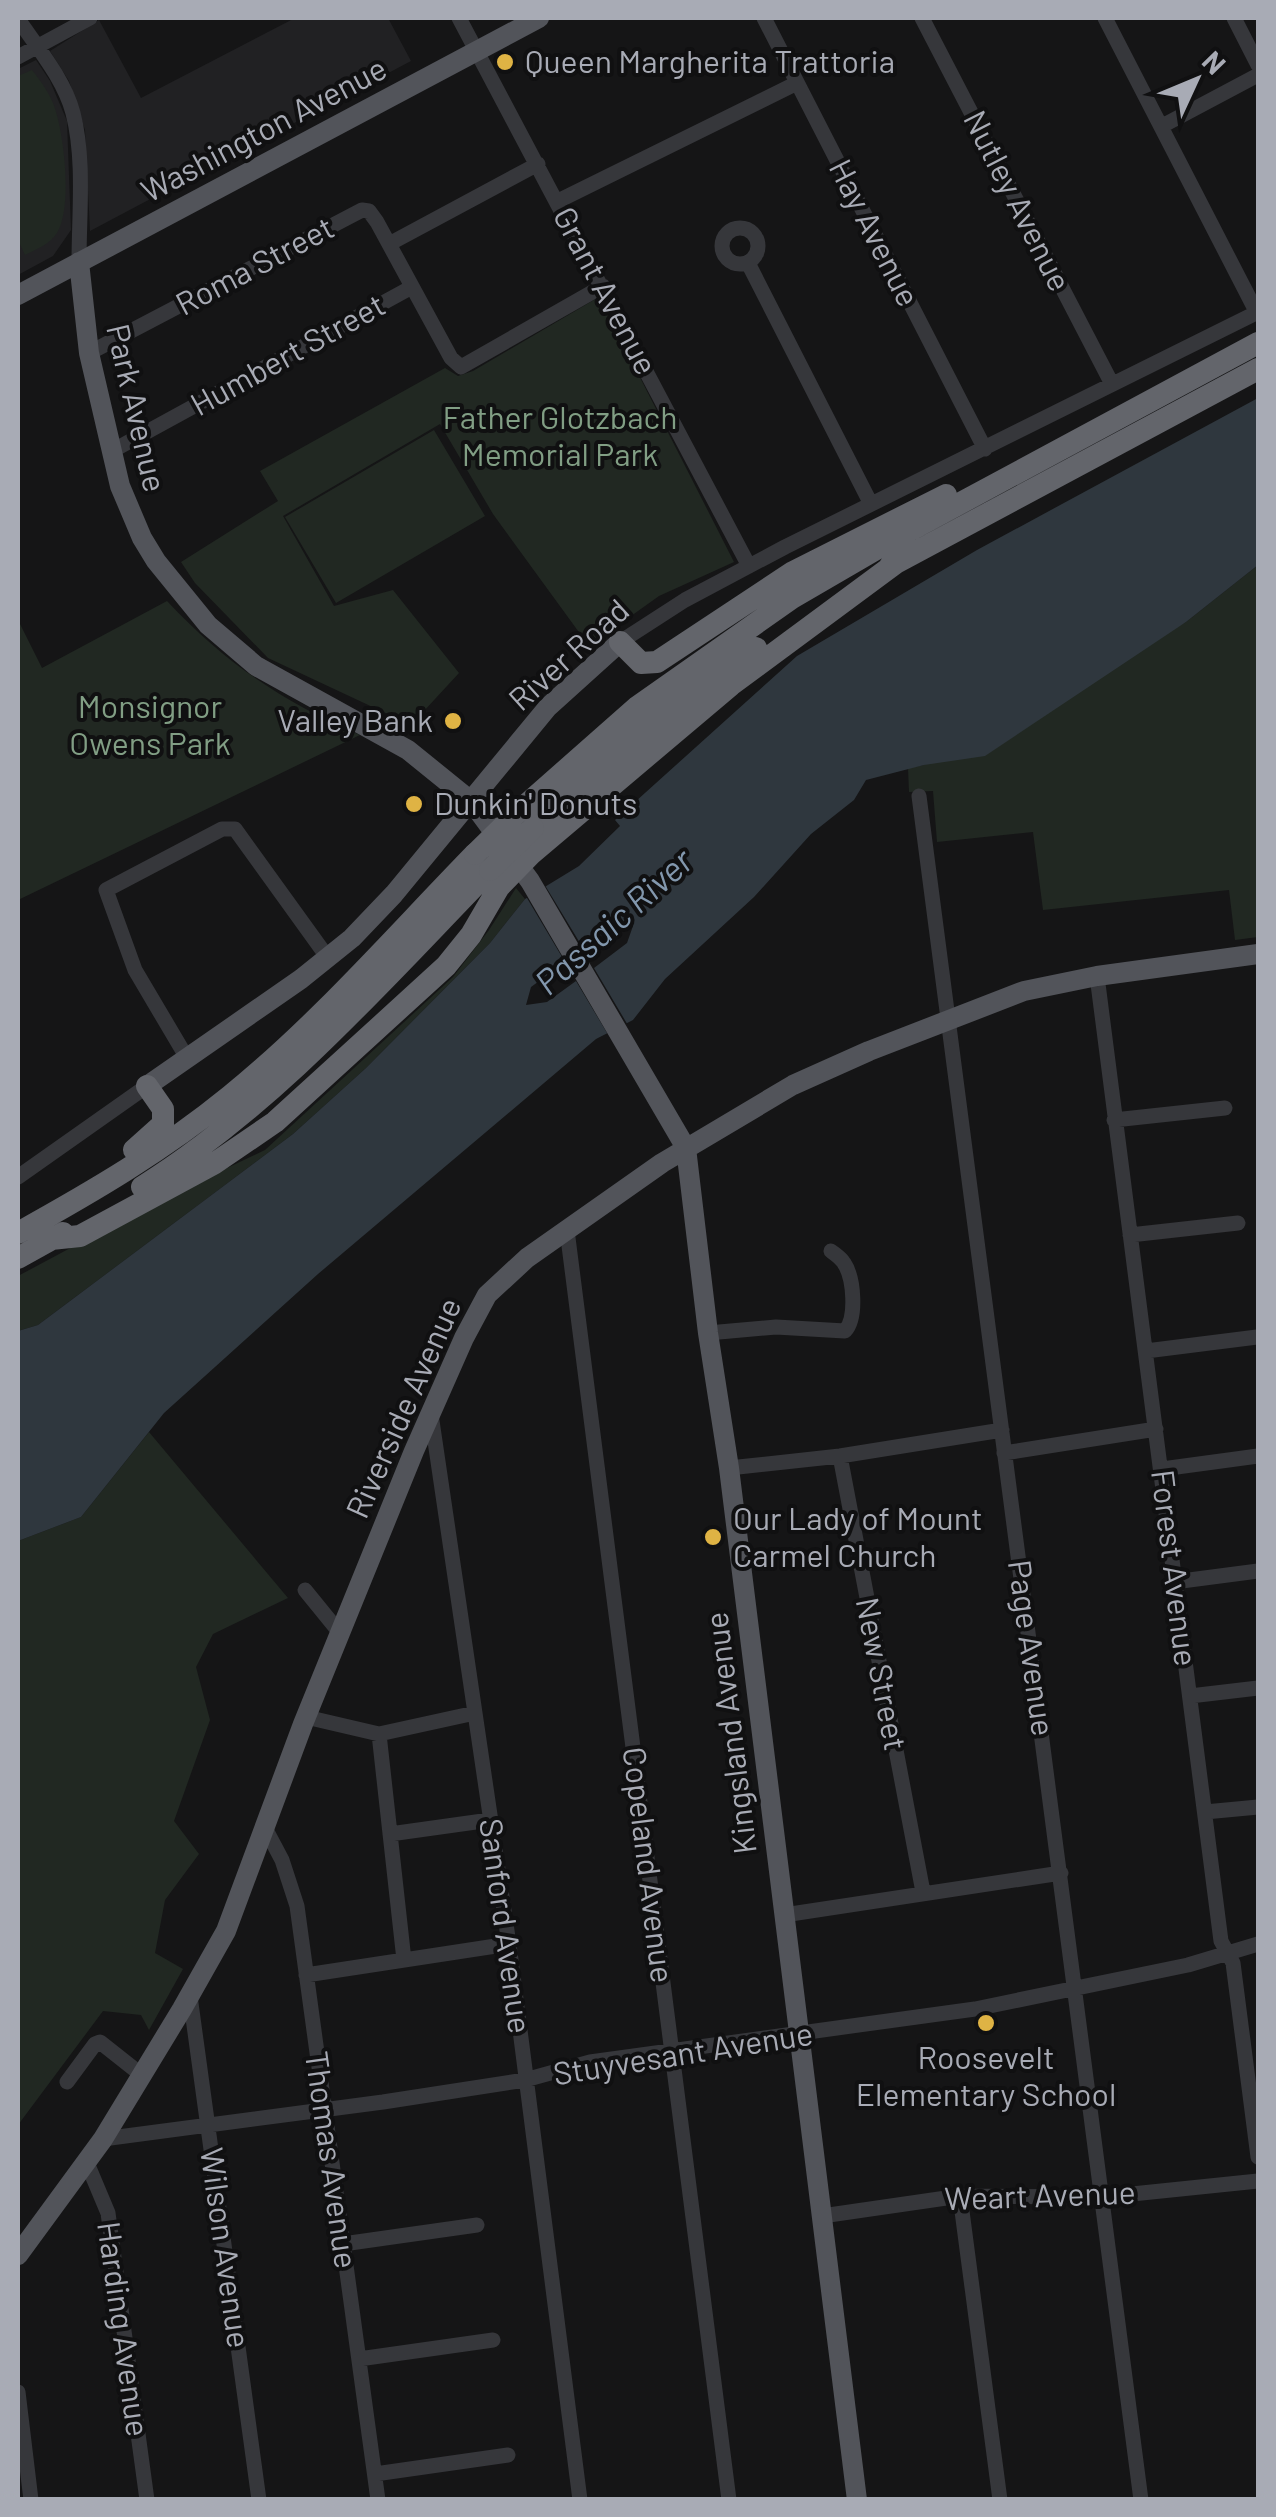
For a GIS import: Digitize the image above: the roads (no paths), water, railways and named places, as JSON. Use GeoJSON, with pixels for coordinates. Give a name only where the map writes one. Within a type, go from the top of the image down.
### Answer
{"type":"FeatureCollection","features":[{"type":"Feature","properties":{"kind":"highway"},"geometry":{"type":"LineString","coordinates":[[18,1229],[142,1161],[230,1096],[526,820],[637,707],[760,618],[873,550],[1258,343]]}},
{"type":"Feature","properties":{"kind":"highway"},"geometry":{"type":"LineString","coordinates":[[526,820],[694,691],[788,626],[900,560],[1258,368]]}},
{"type":"Feature","properties":{"kind":"highway"},"geometry":{"type":"LineString","coordinates":[[620,642],[641,663],[656,662],[765,588],[834,549],[1118,418]]}},
{"type":"Feature","properties":{"kind":"highway"},"geometry":{"type":"LineString","coordinates":[[51,1240],[80,1236],[215,1163],[274,1122],[446,966],[471,935],[499,887],[524,873],[731,685],[900,560]]}},
{"type":"Feature","properties":{"kind":"highway"},"geometry":{"type":"LineString","coordinates":[[18,1258],[154,1180],[244,1113],[328,1037],[482,862]]}},
{"type":"Feature","properties":{"kind":"highway"},"geometry":{"type":"LineString","coordinates":[[18,1229],[158,1132],[163,1124],[162,1109],[148,1086]]}},
{"type":"Feature","properties":{"kind":"main road","name":"Washington Avenue"},"geometry":{"type":"LineString","coordinates":[[18,295],[539,18]]}},
{"type":"Feature","properties":{"kind":"main road","name":"Park Avenue"},"geometry":{"type":"LineString","coordinates":[[79,262],[89,353],[120,486],[142,538],[171,582],[208,625],[256,666],[408,750],[470,801],[524,873]]}},
{"type":"Feature","properties":{"kind":"main road","name":"River Road"},"geometry":{"type":"LineString","coordinates":[[148,1086],[328,958],[394,894],[548,707],[620,642]]}},
{"type":"Feature","properties":{"kind":"main road","name":"Kingsland Avenue"},"geometry":{"type":"LineString","coordinates":[[524,873],[686,1148],[708,1333],[730,1468],[856,2500]]}},
{"type":"Feature","properties":{"kind":"main road","name":"Riverside Avenue"},"geometry":{"type":"LineString","coordinates":[[18,2256],[103,2139],[226,1931],[306,1717],[431,1412],[487,1295],[527,1258],[686,1148],[793,1085],[1024,991],[1097,976],[1258,954]]}},
{"type":"Feature","properties":{"kind":"street","name":"Park Avenue"},"geometry":{"type":"LineString","coordinates":[[18,18],[72,110],[79,144],[79,262]]}},
{"type":"Feature","properties":{"kind":"street"},"geometry":{"type":"LineString","coordinates":[[18,57],[90,18]]}},
{"type":"Feature","properties":{"kind":"street","name":"Grant Avenue"},"geometry":{"type":"LineString","coordinates":[[459,18],[749,566]]}},
{"type":"Feature","properties":{"kind":"street","name":"Hay Avenue"},"geometry":{"type":"LineString","coordinates":[[764,18],[985,449]]}},
{"type":"Feature","properties":{"kind":"street","name":"Nutley Avenue"},"geometry":{"type":"LineString","coordinates":[[922,18],[1112,384]]}},
{"type":"Feature","properties":{"kind":"street"},"geometry":{"type":"LineString","coordinates":[[1105,18],[1258,312]]}},
{"type":"Feature","properties":{"kind":"street"},"geometry":{"type":"LineString","coordinates":[[1234,18],[1258,65]]}},
{"type":"Feature","properties":{"kind":"street"},"geometry":{"type":"LineString","coordinates":[[1162,126],[1258,75]]}},
{"type":"Feature","properties":{"kind":"street"},"geometry":{"type":"LineString","coordinates":[[558,201],[797,82]]}},
{"type":"Feature","properties":{"kind":"street"},"geometry":{"type":"LineString","coordinates":[[538,164],[389,244],[412,288],[451,358],[461,367],[603,286]]}},
{"type":"Feature","properties":{"kind":"street","name":"Roma Street"},"geometry":{"type":"LineString","coordinates":[[89,353],[362,210],[369,211],[389,244]]}},
{"type":"Feature","properties":{"kind":"street"},"geometry":{"type":"LineString","coordinates":[[748,263],[872,504]]}},
{"type":"Feature","properties":{"kind":"street","name":"Humbert Street"},"geometry":{"type":"LineString","coordinates":[[112,451],[412,288]]}},
{"type":"Feature","properties":{"kind":"street","name":"River Road"},"geometry":{"type":"LineString","coordinates":[[620,642],[685,600],[749,566],[1258,312]]}},
{"type":"Feature","properties":{"kind":"street","name":"Page Avenue"},"geometry":{"type":"LineString","coordinates":[[919,796],[1141,2500]]}},
{"type":"Feature","properties":{"kind":"street"},"geometry":{"type":"LineString","coordinates":[[186,1058],[134,970],[106,890],[222,829],[235,829],[328,958]]}},
{"type":"Feature","properties":{"kind":"street","name":"Forest Avenue"},"geometry":{"type":"LineString","coordinates":[[1097,976],[1221,1940],[1233,1964],[1258,2158]]}},
{"type":"Feature","properties":{"kind":"street","name":"River Road"},"geometry":{"type":"LineString","coordinates":[[18,1177],[148,1086]]}},
{"type":"Feature","properties":{"kind":"street"},"geometry":{"type":"LineString","coordinates":[[1114,1120],[1225,1108]]}},
{"type":"Feature","properties":{"kind":"street"},"geometry":{"type":"LineString","coordinates":[[1130,1235],[1238,1223]]}},
{"type":"Feature","properties":{"kind":"street","name":"Copeland Avenue"},"geometry":{"type":"LineString","coordinates":[[567,1230],[729,2500]]}},
{"type":"Feature","properties":{"kind":"street"},"geometry":{"type":"LineString","coordinates":[[708,1333],[776,1326],[845,1331],[854,1316],[851,1292],[846,1265],[831,1251]]}},
{"type":"Feature","properties":{"kind":"street"},"geometry":{"type":"LineString","coordinates":[[1146,1351],[1258,1337]]}},
{"type":"Feature","properties":{"kind":"street","name":"Sanford Avenue"},"geometry":{"type":"LineString","coordinates":[[431,1412],[509,1944],[580,2500]]}},
{"type":"Feature","properties":{"kind":"street"},"geometry":{"type":"LineString","coordinates":[[1004,1453],[1156,1429]]}},
{"type":"Feature","properties":{"kind":"street"},"geometry":{"type":"LineString","coordinates":[[730,1468],[840,1456],[1002,1430]]}},
{"type":"Feature","properties":{"kind":"street","name":"New Street"},"geometry":{"type":"LineString","coordinates":[[840,1456],[922,1892]]}},
{"type":"Feature","properties":{"kind":"street"},"geometry":{"type":"LineString","coordinates":[[1162,1469],[1258,1456]]}},
{"type":"Feature","properties":{"kind":"street"},"geometry":{"type":"LineString","coordinates":[[1174,1582],[1258,1571]]}},
{"type":"Feature","properties":{"kind":"street"},"geometry":{"type":"LineString","coordinates":[[305,1590],[340,1634]]}},
{"type":"Feature","properties":{"kind":"street"},"geometry":{"type":"LineString","coordinates":[[1190,1696],[1258,1688]]}},
{"type":"Feature","properties":{"kind":"street"},"geometry":{"type":"LineString","coordinates":[[306,1717],[378,1734],[474,1714]]}},
{"type":"Feature","properties":{"kind":"street"},"geometry":{"type":"LineString","coordinates":[[378,1734],[404,1960]]}},
{"type":"Feature","properties":{"kind":"street"},"geometry":{"type":"LineString","coordinates":[[1206,1812],[1258,1807]]}},
{"type":"Feature","properties":{"kind":"street"},"geometry":{"type":"LineString","coordinates":[[390,1834],[490,1820]]}},
{"type":"Feature","properties":{"kind":"street","name":"Thomas Avenue"},"geometry":{"type":"LineString","coordinates":[[264,1826],[291,1883],[378,2500]]}},
{"type":"Feature","properties":{"kind":"street"},"geometry":{"type":"LineString","coordinates":[[784,1915],[1061,1874]]}},
{"type":"Feature","properties":{"kind":"street"},"geometry":{"type":"LineString","coordinates":[[306,1974],[509,1944]]}},
{"type":"Feature","properties":{"kind":"street","name":"Stuyvesant Avenue"},"geometry":{"type":"LineString","coordinates":[[103,2139],[382,2102],[526,2080],[590,2062],[798,2036],[1076,1991],[1258,1944]]}},
{"type":"Feature","properties":{"kind":"street","name":"Wilson Avenue"},"geometry":{"type":"LineString","coordinates":[[190,1996],[259,2500]]}},
{"type":"Feature","properties":{"kind":"street"},"geometry":{"type":"LineString","coordinates":[[67,2082],[100,2042],[142,2076]]}},
{"type":"Feature","properties":{"kind":"street","name":"Harding Avenue"},"geometry":{"type":"LineString","coordinates":[[86,2162],[108,2213],[147,2500]]}},
{"type":"Feature","properties":{"kind":"street","name":"Weart Avenue"},"geometry":{"type":"LineString","coordinates":[[822,2216],[960,2196],[1103,2197],[1258,2180]]}},
{"type":"Feature","properties":{"kind":"street"},"geometry":{"type":"LineString","coordinates":[[960,2196],[1000,2500]]}},
{"type":"Feature","properties":{"kind":"street"},"geometry":{"type":"LineString","coordinates":[[342,2244],[477,2226]]}},
{"type":"Feature","properties":{"kind":"street"},"geometry":{"type":"LineString","coordinates":[[359,2359],[492,2340]]}},
{"type":"Feature","properties":{"kind":"street"},"geometry":{"type":"LineString","coordinates":[[18,2392],[31,2500]]}},
{"type":"Feature","properties":{"kind":"street"},"geometry":{"type":"LineString","coordinates":[[375,2474],[508,2455]]}},
{"type":"Feature","properties":{"kind":"water","name":"Passaic River"},"geometry":{"type":"Polygon","coordinates":[[[1258,398],[1258,565],[1186,622],[985,756],[924,765],[866,780],[854,800],[811,834],[754,897],[665,979],[633,1020],[596,1039],[318,1274],[164,1413],[81,1517],[18,1541],[18,1331],[38,1325],[293,1134],[366,1068],[490,943],[525,899],[579,866],[620,826],[615,820],[797,656],[977,550],[1258,398]]]}},
{"type":"Feature","properties":{"kind":"place","name":"Queen Margherita Trattoria"},"geometry":{"type":"Point","coordinates":[505,62]}},
{"type":"Feature","properties":{"kind":"place","name":"Valley Bank"},"geometry":{"type":"Point","coordinates":[453,721]}},
{"type":"Feature","properties":{"kind":"place","name":"Dunkin' Donuts"},"geometry":{"type":"Point","coordinates":[414,804]}},
{"type":"Feature","properties":{"kind":"place","name":"Our Lady of Mount Carmel Church"},"geometry":{"type":"Point","coordinates":[713,1537]}},
{"type":"Feature","properties":{"kind":"place","name":"Roosevelt Elementary School"},"geometry":{"type":"Point","coordinates":[986,2023]}},
{"type":"Feature","properties":{"kind":"park label","name":"Father Glotzbach Memorial Park"},"geometry":{"type":"Point","coordinates":[560,436]}},
{"type":"Feature","properties":{"kind":"park label","name":"Monsignor Owens Park"},"geometry":{"type":"Point","coordinates":[150,726]}}]}
